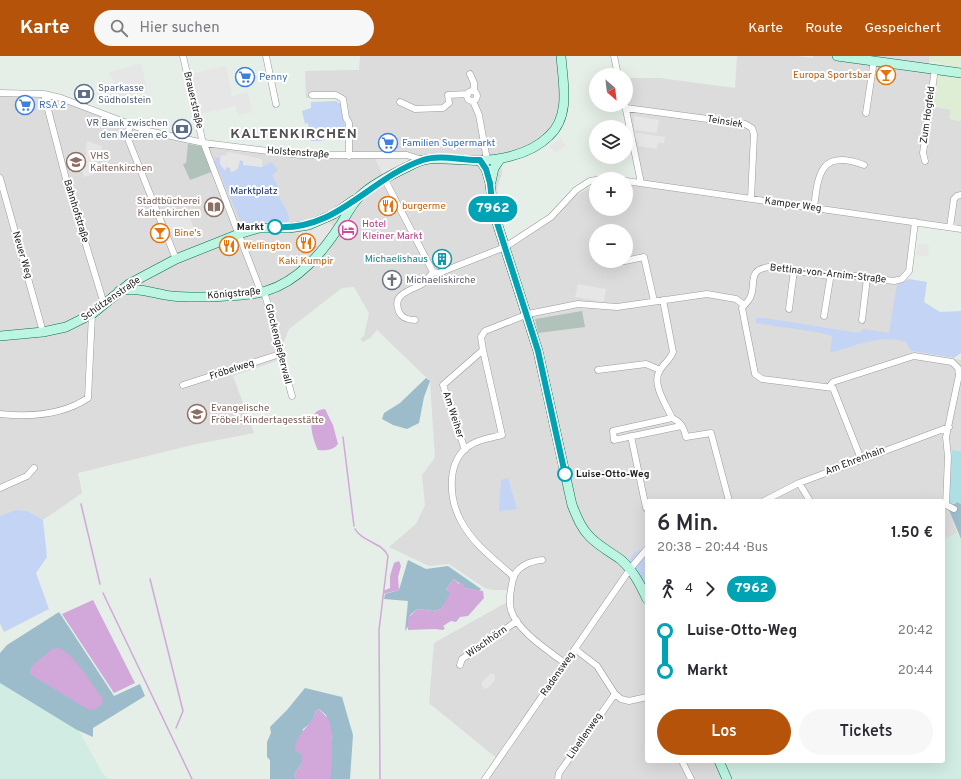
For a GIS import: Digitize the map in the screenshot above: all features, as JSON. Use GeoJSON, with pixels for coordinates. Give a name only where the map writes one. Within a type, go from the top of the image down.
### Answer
{"type":"FeatureCollection","features":[{"type":"Feature","properties":{"kind":"main road","name":"Holstenstraße"},"geometry":{"type":"LineString","coordinates":[[422,160],[439,158],[484,160],[501,158],[533,148],[550,135],[558,125],[562,113],[564,100],[561,56]]}},
{"type":"Feature","properties":{"kind":"main road"},"geometry":{"type":"LineString","coordinates":[[837,56],[961,73]]}},
{"type":"Feature","properties":{"kind":"main road"},"geometry":{"type":"LineString","coordinates":[[490,183],[494,168],[501,158]]}},
{"type":"Feature","properties":{"kind":"main road","name":"Königstraße"},"geometry":{"type":"LineString","coordinates":[[119,291],[130,289],[136,285],[188,297],[263,292],[287,281],[314,261],[358,197],[385,180],[422,160]]}},
{"type":"Feature","properties":{"kind":"main road"},"geometry":{"type":"LineString","coordinates":[[484,160],[490,183],[493,210],[528,314],[538,351],[572,505],[583,529],[591,538],[630,569],[641,585],[645,594]]}},
{"type":"Feature","properties":{"kind":"main road","name":"Schützenstraße"},"geometry":{"type":"LineString","coordinates":[[136,285],[176,259],[239,234],[259,228],[289,228],[309,225],[330,216],[358,197]]}},
{"type":"Feature","properties":{"kind":"main road"},"geometry":{"type":"LineString","coordinates":[[330,216],[340,219],[341,223]]}},
{"type":"Feature","properties":{"kind":"main road","name":"Schützenstraße"},"geometry":{"type":"LineString","coordinates":[[0,336],[43,332],[66,327],[92,314],[119,291]]}},
{"type":"Feature","properties":{"kind":"main road"},"geometry":{"type":"LineString","coordinates":[[720,763],[727,779]]}},
{"type":"Feature","properties":{"kind":"street","name":"Brauerstraße"},"geometry":{"type":"LineString","coordinates":[[182,56],[204,143],[239,234]]}},
{"type":"Feature","properties":{"kind":"street"},"geometry":{"type":"LineString","coordinates":[[266,56],[276,104]]}},
{"type":"Feature","properties":{"kind":"street"},"geometry":{"type":"LineString","coordinates":[[614,56],[617,68]]}},
{"type":"Feature","properties":{"kind":"street"},"geometry":{"type":"LineString","coordinates":[[866,113],[874,60]]}},
{"type":"Feature","properties":{"kind":"street","name":"Zum Hogfeld"},"geometry":{"type":"LineString","coordinates":[[925,160],[923,153],[935,69]]}},
{"type":"Feature","properties":{"kind":"street"},"geometry":{"type":"LineString","coordinates":[[470,74],[473,81],[468,99],[473,101],[479,115],[484,160]]}},
{"type":"Feature","properties":{"kind":"street"},"geometry":{"type":"LineString","coordinates":[[400,102],[415,109],[443,108],[449,103],[448,95],[471,92]]}},
{"type":"Feature","properties":{"kind":"street","name":"Holstenstraße"},"geometry":{"type":"LineString","coordinates":[[0,93],[44,94],[61,98],[148,131],[204,143],[291,154],[349,156],[407,155],[422,160]]}},
{"type":"Feature","properties":{"kind":"street","name":"Bahnhofstraße"},"geometry":{"type":"LineString","coordinates":[[44,94],[62,166],[104,304]]}},
{"type":"Feature","properties":{"kind":"street"},"geometry":{"type":"LineString","coordinates":[[312,96],[338,95],[344,100],[345,117],[349,123],[349,156]]}},
{"type":"Feature","properties":{"kind":"street","name":"Teinsiek"},"geometry":{"type":"LineString","coordinates":[[633,108],[745,124],[752,128],[754,134],[751,199]]}},
{"type":"Feature","properties":{"kind":"street","name":"Teinsiek"},"geometry":{"type":"LineString","coordinates":[[626,112],[641,183]]}},
{"type":"Feature","properties":{"kind":"street"},"geometry":{"type":"LineString","coordinates":[[131,125],[128,131],[128,139],[176,259]]}},
{"type":"Feature","properties":{"kind":"street"},"geometry":{"type":"LineString","coordinates":[[814,208],[818,176],[822,169],[834,162],[848,159],[864,166]]}},
{"type":"Feature","properties":{"kind":"street","name":"Neuer Weg"},"geometry":{"type":"LineString","coordinates":[[0,178],[43,332]]}},
{"type":"Feature","properties":{"kind":"street"},"geometry":{"type":"LineString","coordinates":[[385,180],[433,272]]}},
{"type":"Feature","properties":{"kind":"street"},"geometry":{"type":"LineString","coordinates":[[433,272],[439,273],[505,247],[551,217],[573,193],[589,182]]}},
{"type":"Feature","properties":{"kind":"street","name":"Kamper Weg"},"geometry":{"type":"LineString","coordinates":[[633,182],[961,228]]}},
{"type":"Feature","properties":{"kind":"street"},"geometry":{"type":"LineString","coordinates":[[582,187],[589,186]]}},
{"type":"Feature","properties":{"kind":"street"},"geometry":{"type":"LineString","coordinates":[[950,227],[954,199],[961,194]]}},
{"type":"Feature","properties":{"kind":"street","name":"Bettina-von-Arnim-Straße"},"geometry":{"type":"LineString","coordinates":[[744,305],[750,298],[753,277],[756,271],[762,268],[769,267],[824,275],[830,273],[894,281],[906,276],[909,271],[915,222]]}},
{"type":"Feature","properties":{"kind":"street","name":"Glockengießerwall"},"geometry":{"type":"LineString","coordinates":[[239,234],[263,292],[276,330],[280,354],[292,396]]}},
{"type":"Feature","properties":{"kind":"street"},"geometry":{"type":"LineString","coordinates":[[633,259],[644,257],[654,301]]}},
{"type":"Feature","properties":{"kind":"street"},"geometry":{"type":"LineString","coordinates":[[789,309],[794,270]]}},
{"type":"Feature","properties":{"kind":"street"},"geometry":{"type":"LineString","coordinates":[[415,320],[408,320],[400,314],[397,302],[399,297],[404,292],[423,283],[433,272]]}},
{"type":"Feature","properties":{"kind":"street"},"geometry":{"type":"LineString","coordinates":[[824,316],[830,273]]}},
{"type":"Feature","properties":{"kind":"street"},"geometry":{"type":"LineString","coordinates":[[862,320],[868,278]]}},
{"type":"Feature","properties":{"kind":"street"},"geometry":{"type":"LineString","coordinates":[[514,577],[473,538],[461,522],[453,502],[452,480],[456,465],[465,450],[478,441],[502,435],[481,337],[485,331],[528,314],[578,304],[617,307],[686,296],[714,294],[736,299],[744,305],[742,308],[743,319],[755,374],[762,379],[833,388],[861,459]]}},
{"type":"Feature","properties":{"kind":"street"},"geometry":{"type":"LineString","coordinates":[[663,300],[673,352],[671,358],[660,370],[656,381],[672,418]]}},
{"type":"Feature","properties":{"kind":"street"},"geometry":{"type":"LineString","coordinates":[[0,414],[30,415],[58,412],[79,404],[88,398],[92,314]]}},
{"type":"Feature","properties":{"kind":"street","name":"Am Weiher"},"geometry":{"type":"LineString","coordinates":[[465,450],[443,385],[483,350]]}},
{"type":"Feature","properties":{"kind":"street","name":"Fröbelweg"},"geometry":{"type":"LineString","coordinates":[[183,385],[280,354]]}},
{"type":"Feature","properties":{"kind":"street"},"geometry":{"type":"LineString","coordinates":[[829,387],[833,382],[914,356],[952,362],[958,368],[960,375],[946,437],[948,457],[946,505],[954,509]]}},
{"type":"Feature","properties":{"kind":"street"},"geometry":{"type":"LineString","coordinates":[[598,370],[646,364],[660,370]]}},
{"type":"Feature","properties":{"kind":"street"},"geometry":{"type":"LineString","coordinates":[[681,426],[614,440],[613,431],[672,418],[678,421],[684,428],[686,437],[712,433],[728,499]]}},
{"type":"Feature","properties":{"kind":"street","name":"Am Ehrenhain"},"geometry":{"type":"LineString","coordinates":[[768,499],[799,483],[948,427]]}},
{"type":"Feature","properties":{"kind":"street"},"geometry":{"type":"LineString","coordinates":[[631,436],[645,503]]}},
{"type":"Feature","properties":{"kind":"street"},"geometry":{"type":"LineString","coordinates":[[0,488],[27,476],[34,468]]}},
{"type":"Feature","properties":{"kind":"street"},"geometry":{"type":"LineString","coordinates":[[799,483],[809,499]]}},
{"type":"Feature","properties":{"kind":"street"},"geometry":{"type":"LineString","coordinates":[[630,569],[645,551]]}},
{"type":"Feature","properties":{"kind":"street"},"geometry":{"type":"LineString","coordinates":[[542,560],[526,564],[514,577],[510,601],[511,610],[517,621],[535,640],[566,664]]}},
{"type":"Feature","properties":{"kind":"street","name":"Radensweg"},"geometry":{"type":"LineString","coordinates":[[485,779],[566,664],[630,569]]}},
{"type":"Feature","properties":{"kind":"street","name":"Wischhörn"},"geometry":{"type":"LineString","coordinates":[[460,665],[462,659],[517,621]]}},
{"type":"Feature","properties":{"kind":"street"},"geometry":{"type":"LineString","coordinates":[[575,650],[597,666],[615,694],[621,699],[630,701],[645,697]]}},
{"type":"Feature","properties":{"kind":"street","name":"Libellenweg"},"geometry":{"type":"LineString","coordinates":[[558,779],[559,773],[615,694]]}},
{"type":"Feature","properties":{"kind":"street"},"geometry":{"type":"LineString","coordinates":[[683,763],[691,779]]}},
{"type":"Feature","properties":{"kind":"shaded area"},"geometry":{"type":"Polygon","coordinates":[[[360,56],[559,56],[561,112],[544,139],[501,156],[502,174],[497,188],[507,247],[572,197],[589,188],[589,216],[633,216],[633,184],[640,184],[633,144],[633,120],[629,120],[627,112],[633,112],[633,78],[659,78],[735,88],[737,56],[796,56],[813,58],[813,56],[930,56],[927,73],[931,74],[927,105],[951,110],[950,119],[961,121],[961,228],[915,221],[909,271],[902,278],[896,321],[911,351],[961,360],[961,451],[952,450],[948,507],[957,533],[945,539],[945,499],[645,499],[645,763],[720,763],[727,779],[486,779],[499,760],[429,703],[434,643],[509,601],[510,590],[492,590],[485,588],[449,564],[429,566],[389,547],[416,524],[425,505],[422,475],[435,458],[430,381],[377,330],[370,338],[363,342],[360,339],[364,336],[369,313],[354,287],[342,288],[289,329],[276,361],[233,376],[254,433],[192,445],[78,473],[82,493],[43,520],[28,511],[15,510],[0,516],[0,96],[43,96],[60,100],[129,126],[208,145],[347,157],[348,124],[342,101],[336,97],[306,98],[305,71],[359,70],[360,56]]]}},
{"type":"Feature","properties":{"kind":"shaded area"},"geometry":{"type":"Polygon","coordinates":[[[930,56],[961,56],[961,68],[929,61],[930,56]]]}},
{"type":"Feature","properties":{"kind":"shaded area"},"geometry":{"type":"Polygon","coordinates":[[[141,64],[147,89],[116,99],[115,95],[117,89],[109,72],[141,64]]]}},
{"type":"Feature","properties":{"kind":"shaded area"},"geometry":{"type":"Polygon","coordinates":[[[226,66],[232,96],[248,92],[252,112],[238,115],[235,106],[200,114],[191,74],[226,66]]]}},
{"type":"Feature","properties":{"kind":"shaded area"},"geometry":{"type":"Polygon","coordinates":[[[937,73],[961,78],[961,121],[949,119],[951,110],[933,106],[937,73]]]}},
{"type":"Feature","properties":{"kind":"shaded area"},"geometry":{"type":"Polygon","coordinates":[[[634,116],[659,120],[657,133],[634,130],[634,116]]]}},
{"type":"Feature","properties":{"kind":"shaded area"},"geometry":{"type":"Polygon","coordinates":[[[633,132],[665,137],[664,143],[658,143],[657,149],[638,146],[638,142],[633,136],[633,132]]]}},
{"type":"Feature","properties":{"kind":"shaded area"},"geometry":{"type":"Polygon","coordinates":[[[561,138],[566,146],[554,153],[550,146],[561,138]]]}},
{"type":"Feature","properties":{"kind":"shaded area"},"geometry":{"type":"Polygon","coordinates":[[[87,141],[102,146],[101,150],[93,153],[98,173],[84,177],[82,170],[86,168],[83,160],[87,152],[85,151],[87,141]]]}},
{"type":"Feature","properties":{"kind":"shaded area"},"geometry":{"type":"Polygon","coordinates":[[[188,144],[205,147],[214,171],[190,180],[183,164],[186,163],[188,144]]]}},
{"type":"Feature","properties":{"kind":"shaded area"},"geometry":{"type":"Polygon","coordinates":[[[228,152],[262,159],[262,167],[243,165],[243,161],[240,160],[238,168],[235,171],[231,172],[230,168],[226,167],[225,171],[220,164],[220,159],[222,155],[225,156],[228,152]]]}},
{"type":"Feature","properties":{"kind":"shaded area"},"geometry":{"type":"Polygon","coordinates":[[[409,158],[411,162],[384,176],[375,159],[409,158]]]}},
{"type":"Feature","properties":{"kind":"shaded area"},"geometry":{"type":"Polygon","coordinates":[[[186,208],[194,229],[174,238],[164,217],[186,208]]]}},
{"type":"Feature","properties":{"kind":"shaded area"},"geometry":{"type":"Polygon","coordinates":[[[327,222],[335,227],[321,249],[312,242],[314,239],[307,235],[305,238],[298,234],[323,224],[325,225],[327,222]]]}},
{"type":"Feature","properties":{"kind":"shaded area"},"geometry":{"type":"Polygon","coordinates":[[[918,244],[929,245],[928,256],[916,255],[918,244]]]}},
{"type":"Feature","properties":{"kind":"shaded area"},"geometry":{"type":"Polygon","coordinates":[[[578,284],[606,289],[604,302],[575,297],[578,284]]]}},
{"type":"Feature","properties":{"kind":"shaded area"},"geometry":{"type":"Polygon","coordinates":[[[582,311],[585,327],[538,333],[535,319],[582,311]]]}},
{"type":"Feature","properties":{"kind":"shaded area"},"geometry":{"type":"Polygon","coordinates":[[[426,378],[430,381],[424,397],[419,423],[407,429],[393,425],[382,419],[384,413],[400,403],[426,378]]]}},
{"type":"Feature","properties":{"kind":"shaded area"},"geometry":{"type":"Polygon","coordinates":[[[325,409],[333,425],[338,444],[329,450],[318,450],[312,432],[312,419],[314,414],[325,409]]]}},
{"type":"Feature","properties":{"kind":"shaded area"},"geometry":{"type":"Polygon","coordinates":[[[952,450],[961,451],[961,504],[956,502],[948,508],[952,450]]]}},
{"type":"Feature","properties":{"kind":"shaded area"},"geometry":{"type":"Polygon","coordinates":[[[957,502],[961,504],[961,539],[948,508],[957,502]]]}},
{"type":"Feature","properties":{"kind":"shaded area"},"geometry":{"type":"Polygon","coordinates":[[[957,533],[961,539],[961,779],[733,779],[726,765],[730,763],[945,763],[945,539],[957,533]]]}},
{"type":"Feature","properties":{"kind":"shaded area"},"geometry":{"type":"Polygon","coordinates":[[[408,560],[426,569],[448,566],[481,589],[479,591],[465,588],[454,579],[446,589],[451,594],[441,609],[433,611],[417,609],[410,615],[409,625],[405,631],[408,601],[384,599],[385,594],[399,590],[408,560]]]}},
{"type":"Feature","properties":{"kind":"shaded area"},"geometry":{"type":"Polygon","coordinates":[[[399,561],[401,566],[398,577],[399,590],[383,594],[383,591],[390,588],[390,576],[394,563],[399,561]]]}},
{"type":"Feature","properties":{"kind":"shaded area"},"geometry":{"type":"Polygon","coordinates":[[[454,579],[459,584],[463,584],[465,588],[483,591],[484,598],[468,616],[460,617],[456,622],[451,621],[443,626],[445,628],[443,630],[408,630],[408,618],[417,609],[433,611],[441,609],[450,594],[446,589],[454,579]]]}},
{"type":"Feature","properties":{"kind":"shaded area"},"geometry":{"type":"Polygon","coordinates":[[[93,600],[135,683],[114,693],[62,614],[93,600]]]}},
{"type":"Feature","properties":{"kind":"shaded area"},"geometry":{"type":"Polygon","coordinates":[[[59,612],[114,696],[140,684],[145,696],[93,728],[93,737],[77,730],[0,683],[0,653],[7,645],[59,612]]]}},
{"type":"Feature","properties":{"kind":"shaded area"},"geometry":{"type":"Polygon","coordinates":[[[58,648],[64,650],[70,655],[82,669],[102,698],[103,702],[99,707],[89,710],[30,673],[31,667],[52,649],[58,648]]]}},
{"type":"Feature","properties":{"kind":"shaded area"},"geometry":{"type":"Polygon","coordinates":[[[491,673],[495,675],[495,680],[488,688],[484,689],[482,682],[491,673]]]}},
{"type":"Feature","properties":{"kind":"shaded area"},"geometry":{"type":"Polygon","coordinates":[[[0,683],[79,731],[103,774],[109,779],[0,779],[0,683]]]}},
{"type":"Feature","properties":{"kind":"shaded area"},"geometry":{"type":"Polygon","coordinates":[[[305,688],[342,697],[353,735],[350,779],[330,779],[332,738],[326,715],[319,709],[316,711],[312,722],[303,729],[302,763],[294,775],[296,779],[270,779],[270,760],[267,757],[267,742],[271,733],[270,727],[287,710],[305,688]]]}},
{"type":"Feature","properties":{"kind":"shaded area"},"geometry":{"type":"Polygon","coordinates":[[[319,709],[328,719],[331,727],[332,750],[330,779],[296,779],[294,775],[302,763],[302,755],[295,750],[296,744],[298,738],[311,721],[316,711],[319,709]]]}},
{"type":"Feature","properties":{"kind":"green space"},"geometry":{"type":"Polygon","coordinates":[[[336,101],[341,104],[346,135],[322,135],[322,141],[311,141],[308,123],[305,124],[302,111],[311,108],[311,102],[336,101]]]}},
{"type":"Feature","properties":{"kind":"green space","name":"Marktplatz"},"geometry":{"type":"Polygon","coordinates":[[[215,157],[220,158],[225,171],[226,167],[230,168],[230,172],[238,168],[240,160],[262,167],[271,162],[278,170],[272,175],[279,188],[278,194],[289,216],[288,223],[271,221],[242,225],[215,162],[215,157]]]}},
{"type":"Feature","properties":{"kind":"green space"},"geometry":{"type":"Polygon","coordinates":[[[909,279],[927,282],[924,302],[940,312],[961,311],[961,353],[954,358],[911,351],[906,342],[887,339],[858,344],[830,353],[832,336],[822,333],[756,323],[756,318],[764,318],[859,333],[863,329],[889,333],[897,285],[909,279]]]}},
{"type":"Feature","properties":{"kind":"green space"},"geometry":{"type":"Polygon","coordinates":[[[508,478],[517,509],[499,511],[501,480],[508,478]]]}},
{"type":"Feature","properties":{"kind":"green space"},"geometry":{"type":"Polygon","coordinates":[[[15,510],[28,511],[43,520],[47,557],[36,573],[49,609],[4,632],[0,623],[0,516],[15,510]]]}},
{"type":"Feature","properties":{"kind":"green space"},"geometry":{"type":"Polygon","coordinates":[[[645,548],[645,592],[628,562],[634,553],[645,548]]]}},
{"type":"Feature","properties":{"kind":"waterway"},"geometry":{"type":"LineString","coordinates":[[343,437],[354,526]]}},
{"type":"Feature","properties":{"kind":"waterway"},"geometry":{"type":"LineString","coordinates":[[81,504],[100,584]]}},
{"type":"Feature","properties":{"kind":"waterway"},"geometry":{"type":"LineString","coordinates":[[355,529],[362,537],[385,551],[388,556],[379,630],[380,779]]}},
{"type":"Feature","properties":{"kind":"waterway"},"geometry":{"type":"LineString","coordinates":[[150,579],[183,711],[176,728]]}},
{"type":"Feature","properties":{"kind":"waterway"},"geometry":{"type":"LineString","coordinates":[[103,593],[192,779]]}},
{"type":"Feature","properties":{"kind":"bus line","name":"7962"},"geometry":{"type":"LineString","coordinates":[[275,227],[289,228],[309,225],[334,214],[369,189],[422,160],[445,158],[468,161],[480,160],[486,169],[490,183],[493,210],[528,314],[538,351],[565,474]]}},
{"type":"Feature","properties":{"kind":"place","name":"Europa Sportsbar"},"geometry":{"type":"Point","coordinates":[886,75]}},
{"type":"Feature","properties":{"kind":"place","name":"Penny"},"geometry":{"type":"Point","coordinates":[245,77]}},
{"type":"Feature","properties":{"kind":"place","name":"Sparkasse Südholstein"},"geometry":{"type":"Point","coordinates":[84,94]}},
{"type":"Feature","properties":{"kind":"place","name":"RSA 2"},"geometry":{"type":"Point","coordinates":[25,105]}},
{"type":"Feature","properties":{"kind":"place","name":"VR Bank zwischen den Meeren eG"},"geometry":{"type":"Point","coordinates":[182,129]}},
{"type":"Feature","properties":{"kind":"place","name":"Familien Supermarkt"},"geometry":{"type":"Point","coordinates":[388,143]}},
{"type":"Feature","properties":{"kind":"place","name":"VHS Kaltenkirchen"},"geometry":{"type":"Point","coordinates":[76,162]}},
{"type":"Feature","properties":{"kind":"place","name":"burgerme"},"geometry":{"type":"Point","coordinates":[388,206]}},
{"type":"Feature","properties":{"kind":"place","name":"Stadtbücherei Kaltenkirchen"},"geometry":{"type":"Point","coordinates":[214,207]}},
{"type":"Feature","properties":{"kind":"place","name":"Markt"},"geometry":{"type":"Point","coordinates":[275,227]}},
{"type":"Feature","properties":{"kind":"place","name":"Hotel Kleiner Markt"},"geometry":{"type":"Point","coordinates":[348,230]}},
{"type":"Feature","properties":{"kind":"place","name":"Bine's"},"geometry":{"type":"Point","coordinates":[160,233]}},
{"type":"Feature","properties":{"kind":"place","name":"Kaki Kumpir"},"geometry":{"type":"Point","coordinates":[306,243]}},
{"type":"Feature","properties":{"kind":"place","name":"Wellington"},"geometry":{"type":"Point","coordinates":[229,246]}},
{"type":"Feature","properties":{"kind":"place","name":"Michaelishaus"},"geometry":{"type":"Point","coordinates":[442,259]}},
{"type":"Feature","properties":{"kind":"place","name":"Michaeliskirche"},"geometry":{"type":"Point","coordinates":[392,280]}},
{"type":"Feature","properties":{"kind":"place","name":"Evangelische Fröbel-Kindertagesstätte"},"geometry":{"type":"Point","coordinates":[197,414]}},
{"type":"Feature","properties":{"kind":"place","name":"Luise-Otto-Weg"},"geometry":{"type":"Point","coordinates":[565,474]}},
{"type":"Feature","properties":{"kind":"district","name":"KALTENKIRCHEN"},"geometry":{"type":"Point","coordinates":[294,134]}}]}
